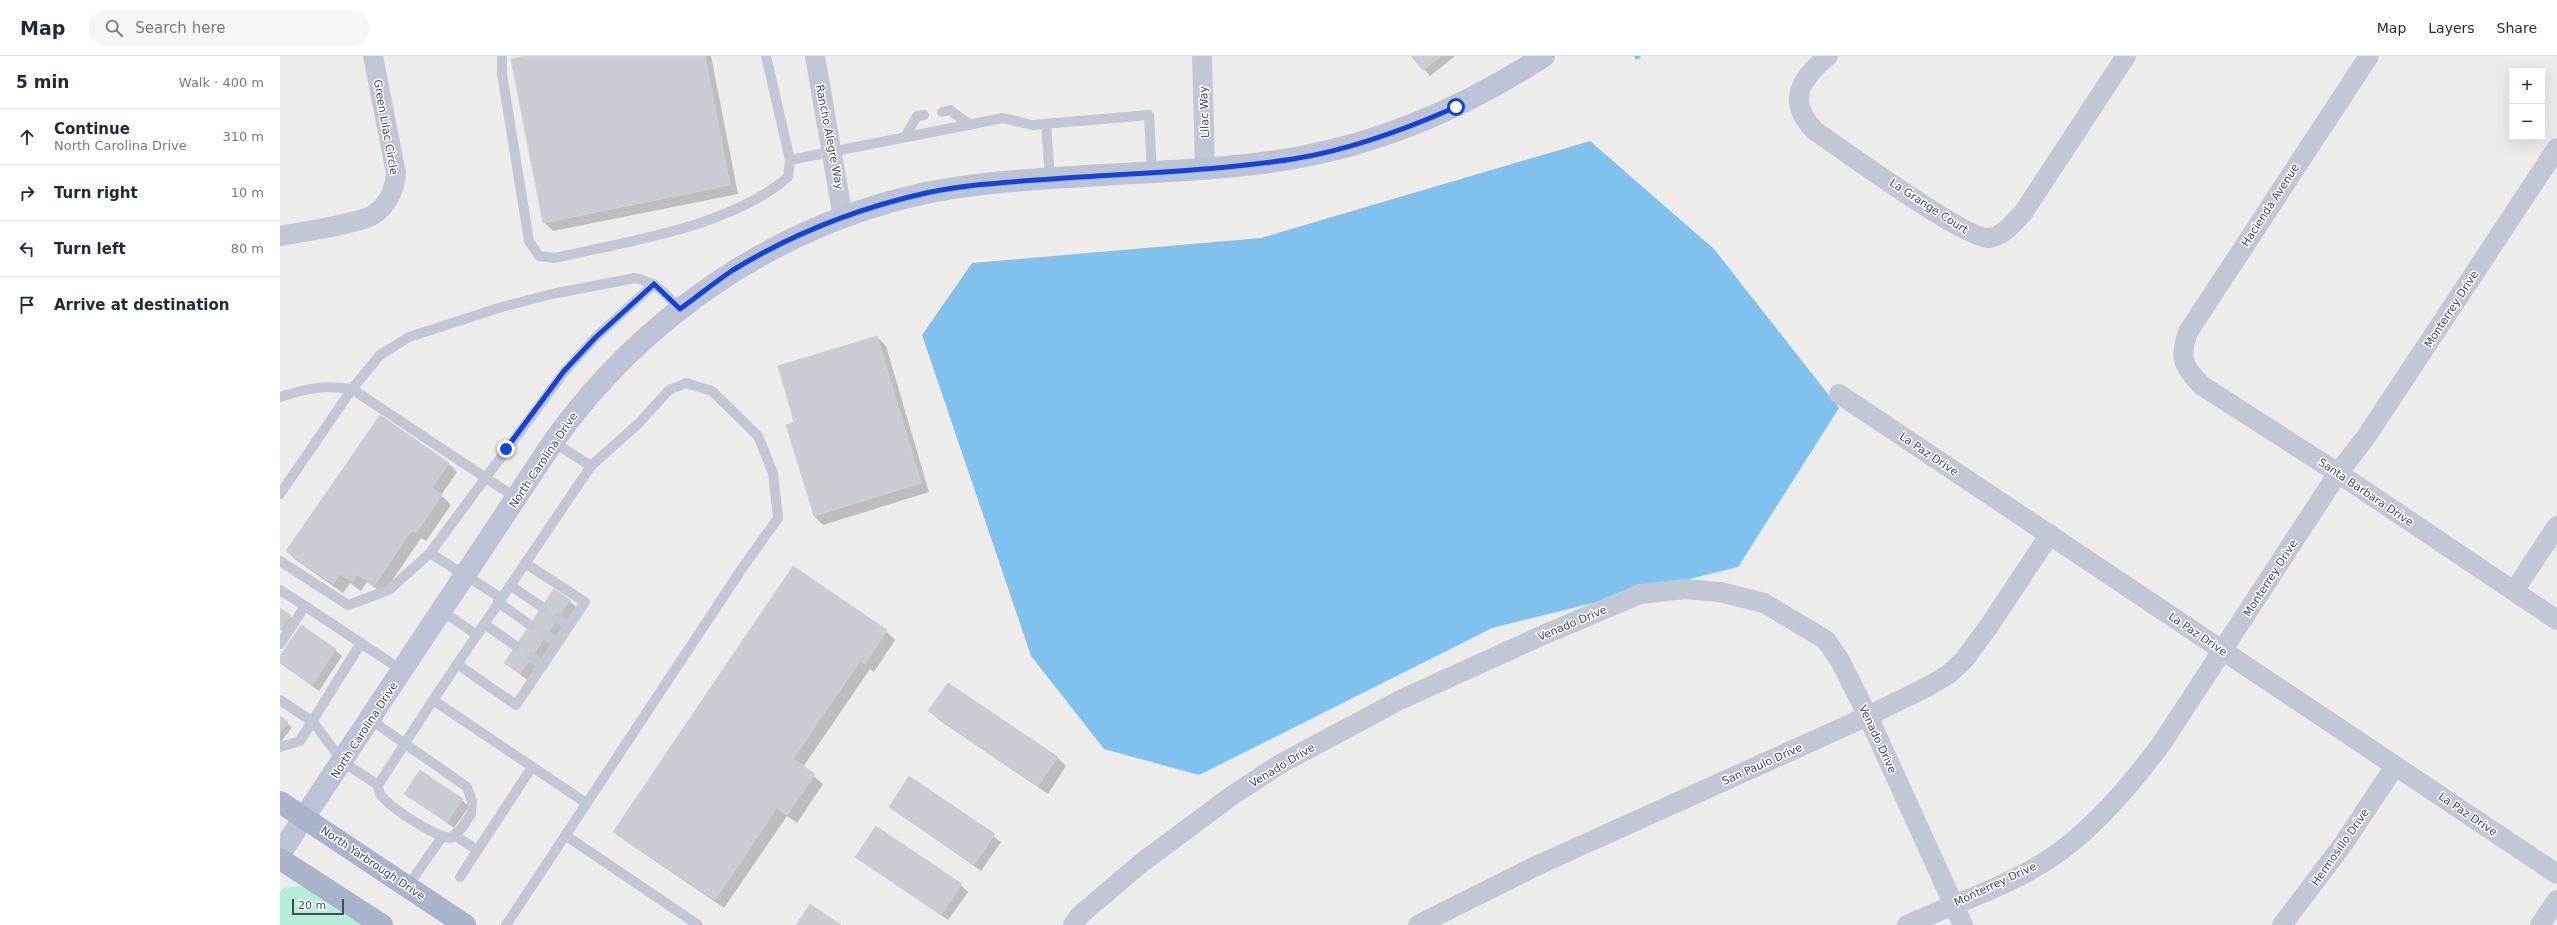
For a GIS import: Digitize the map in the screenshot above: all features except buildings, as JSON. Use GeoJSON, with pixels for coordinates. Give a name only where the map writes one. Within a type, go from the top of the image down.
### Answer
{"type":"FeatureCollection","features":[{"type":"Feature","properties":{"kind":"main road","name":"North Carolina Drive"},"geometry":{"type":"LineString","coordinates":[[280,854],[306,818],[371,720],[553,442],[583,402],[627,354],[680,309],[732,271],[770,250],[843,218],[927,193],[979,184],[1205,168],[1293,159],[1351,146],[1408,128],[1463,103],[1504,82],[1544,56]]}},
{"type":"Feature","properties":{"kind":"main road","name":"North Yarbrough Drive"},"geometry":{"type":"LineString","coordinates":[[280,802],[465,925]]}},
{"type":"Feature","properties":{"kind":"main road"},"geometry":{"type":"LineString","coordinates":[[280,859],[382,925]]}},
{"type":"Feature","properties":{"kind":"street","name":"Green Lilac Circle"},"geometry":{"type":"LineString","coordinates":[[280,236],[364,219],[384,205],[392,192],[396,173],[373,56]]}},
{"type":"Feature","properties":{"kind":"street","name":"Rancho Alegre Way"},"geometry":{"type":"LineString","coordinates":[[815,56],[833,150],[843,218]]}},
{"type":"Feature","properties":{"kind":"street","name":"Lilac Way"},"geometry":{"type":"LineString","coordinates":[[1202,56],[1205,168]]}},
{"type":"Feature","properties":{"kind":"street","name":"La Grange Court"},"geometry":{"type":"LineString","coordinates":[[1828,56],[1810,71],[1800,90],[1800,109],[1806,121],[1815,131],[1948,221],[1976,236],[1988,238],[2008,229],[2023,213],[2126,56]]}},
{"type":"Feature","properties":{"kind":"street","name":"Hacienda Avenue"},"geometry":{"type":"LineString","coordinates":[[2183,359],[2183,347],[2188,332],[2368,56]]}},
{"type":"Feature","properties":{"kind":"street","name":"Monterrey Drive"},"geometry":{"type":"LineString","coordinates":[[1907,925],[2020,875],[2057,853],[2083,832],[2138,775],[2162,743],[2338,473],[2366,437],[2557,148]]}},
{"type":"Feature","properties":{"kind":"street","name":"Santa Barbara Drive"},"geometry":{"type":"LineString","coordinates":[[2183,359],[2187,370],[2201,385],[2338,473],[2557,620]]}},
{"type":"Feature","properties":{"kind":"street","name":"La Paz Drive"},"geometry":{"type":"LineString","coordinates":[[1840,394],[2557,874]]}},
{"type":"Feature","properties":{"kind":"street"},"geometry":{"type":"LineString","coordinates":[[2514,591],[2557,526]]}},
{"type":"Feature","properties":{"kind":"street","name":"San Paulo Drive"},"geometry":{"type":"LineString","coordinates":[[1418,925],[1529,869],[1868,716],[1927,687],[1949,674],[1964,660],[2050,534]]}},
{"type":"Feature","properties":{"kind":"street","name":"Venado Drive"},"geometry":{"type":"LineString","coordinates":[[1073,925],[1079,916],[1140,864],[1230,797],[1280,764],[1400,700],[1640,594],[1685,589],[1720,592],[1745,597],[1770,606],[1826,640],[1839,659],[1868,716],[1963,925]]}},
{"type":"Feature","properties":{"kind":"street","name":"Hermosillo Drive"},"geometry":{"type":"LineString","coordinates":[[2282,925],[2344,843],[2395,766]]}},
{"type":"Feature","properties":{"kind":"street"},"geometry":{"type":"LineString","coordinates":[[2541,925],[2557,900]]}},
{"type":"Feature","properties":{"kind":"lane"},"geometry":{"type":"LineString","coordinates":[[502,56],[502,74],[529,241],[539,256],[555,258],[705,222],[774,189],[788,177],[790,160],[766,56]]}},
{"type":"Feature","properties":{"kind":"lane"},"geometry":{"type":"LineString","coordinates":[[942,112],[950,110],[970,125]]}},
{"type":"Feature","properties":{"kind":"lane"},"geometry":{"type":"LineString","coordinates":[[905,137],[917,116],[924,114]]}},
{"type":"Feature","properties":{"kind":"lane"},"geometry":{"type":"LineString","coordinates":[[790,160],[833,150],[1003,118],[1032,125],[1149,115],[1152,172]]}},
{"type":"Feature","properties":{"kind":"lane"},"geometry":{"type":"LineString","coordinates":[[1046,124],[1050,179]]}},
{"type":"Feature","properties":{"kind":"lane"},"geometry":{"type":"LineString","coordinates":[[280,494],[352,389],[380,355],[409,337],[502,307],[552,294],[635,278],[654,284],[680,309]]}},
{"type":"Feature","properties":{"kind":"lane"},"geometry":{"type":"LineString","coordinates":[[280,561],[348,605],[388,590],[430,553],[564,371],[596,337],[654,284]]}},
{"type":"Feature","properties":{"kind":"lane"},"geometry":{"type":"LineString","coordinates":[[378,784],[476,635],[591,466],[638,423],[669,390],[686,383],[712,391],[758,436],[773,473],[778,518],[741,570],[506,925]]}},
{"type":"Feature","properties":{"kind":"lane"},"geometry":{"type":"LineString","coordinates":[[280,397],[313,387],[328,386],[352,389],[516,498]]}},
{"type":"Feature","properties":{"kind":"lane"},"geometry":{"type":"LineString","coordinates":[[553,442],[591,466]]}},
{"type":"Feature","properties":{"kind":"lane"},"geometry":{"type":"LineString","coordinates":[[430,553],[466,575],[530,624]]}},
{"type":"Feature","properties":{"kind":"lane"},"geometry":{"type":"LineString","coordinates":[[457,664],[516,705],[543,665],[585,602],[525,563]]}},
{"type":"Feature","properties":{"kind":"lane"},"geometry":{"type":"LineString","coordinates":[[510,585],[542,607]]}},
{"type":"Feature","properties":{"kind":"lane"},"geometry":{"type":"LineString","coordinates":[[280,590],[403,671]]}},
{"type":"Feature","properties":{"kind":"lane"},"geometry":{"type":"LineString","coordinates":[[281,641],[305,606]]}},
{"type":"Feature","properties":{"kind":"lane"},"geometry":{"type":"LineString","coordinates":[[442,611],[476,635]]}},
{"type":"Feature","properties":{"kind":"lane"},"geometry":{"type":"LineString","coordinates":[[558,618],[569,626]]}},
{"type":"Feature","properties":{"kind":"lane"},"geometry":{"type":"LineString","coordinates":[[484,624],[516,646]]}},
{"type":"Feature","properties":{"kind":"lane"},"geometry":{"type":"LineString","coordinates":[[546,636],[557,643]]}},
{"type":"Feature","properties":{"kind":"lane"},"geometry":{"type":"LineString","coordinates":[[280,747],[300,742],[361,643]]}},
{"type":"Feature","properties":{"kind":"lane"},"geometry":{"type":"LineString","coordinates":[[531,657],[543,665]]}},
{"type":"Feature","properties":{"kind":"lane"},"geometry":{"type":"LineString","coordinates":[[280,700],[312,722],[343,762],[378,784],[380,793],[413,820],[442,838],[451,838],[471,814],[472,801],[467,787],[406,742],[371,720]]}},
{"type":"Feature","properties":{"kind":"lane"},"geometry":{"type":"LineString","coordinates":[[433,700],[586,803]]}},
{"type":"Feature","properties":{"kind":"lane"},"geometry":{"type":"LineString","coordinates":[[460,877],[532,767]]}},
{"type":"Feature","properties":{"kind":"lane"},"geometry":{"type":"LineString","coordinates":[[454,835],[477,850]]}},
{"type":"Feature","properties":{"kind":"lane"},"geometry":{"type":"LineString","coordinates":[[565,835],[698,925]]}},
{"type":"Feature","properties":{"kind":"lane"},"geometry":{"type":"LineString","coordinates":[[407,886],[442,838]]}},
{"type":"Feature","properties":{"kind":"green space"},"geometry":{"type":"Polygon","coordinates":[[[305,885],[364,925],[280,925],[280,892],[284,888],[305,885]]]}},
{"type":"Feature","properties":{"kind":"water"},"geometry":{"type":"Polygon","coordinates":[[[1590,141],[1714,249],[1839,408],[1738,567],[1492,628],[1199,775],[1104,749],[1031,656],[922,335],[972,263],[1261,238],[1590,141]]]}},
{"type":"Feature","properties":{"kind":"route"},"geometry":{"type":"LineString","coordinates":[[506,449],[564,371],[596,337],[654,284],[658,286],[680,309],[732,271],[782,243],[843,218],[893,201],[927,193],[979,184],[1205,168],[1293,159],[1351,146],[1408,128],[1456,107]]}}]}
